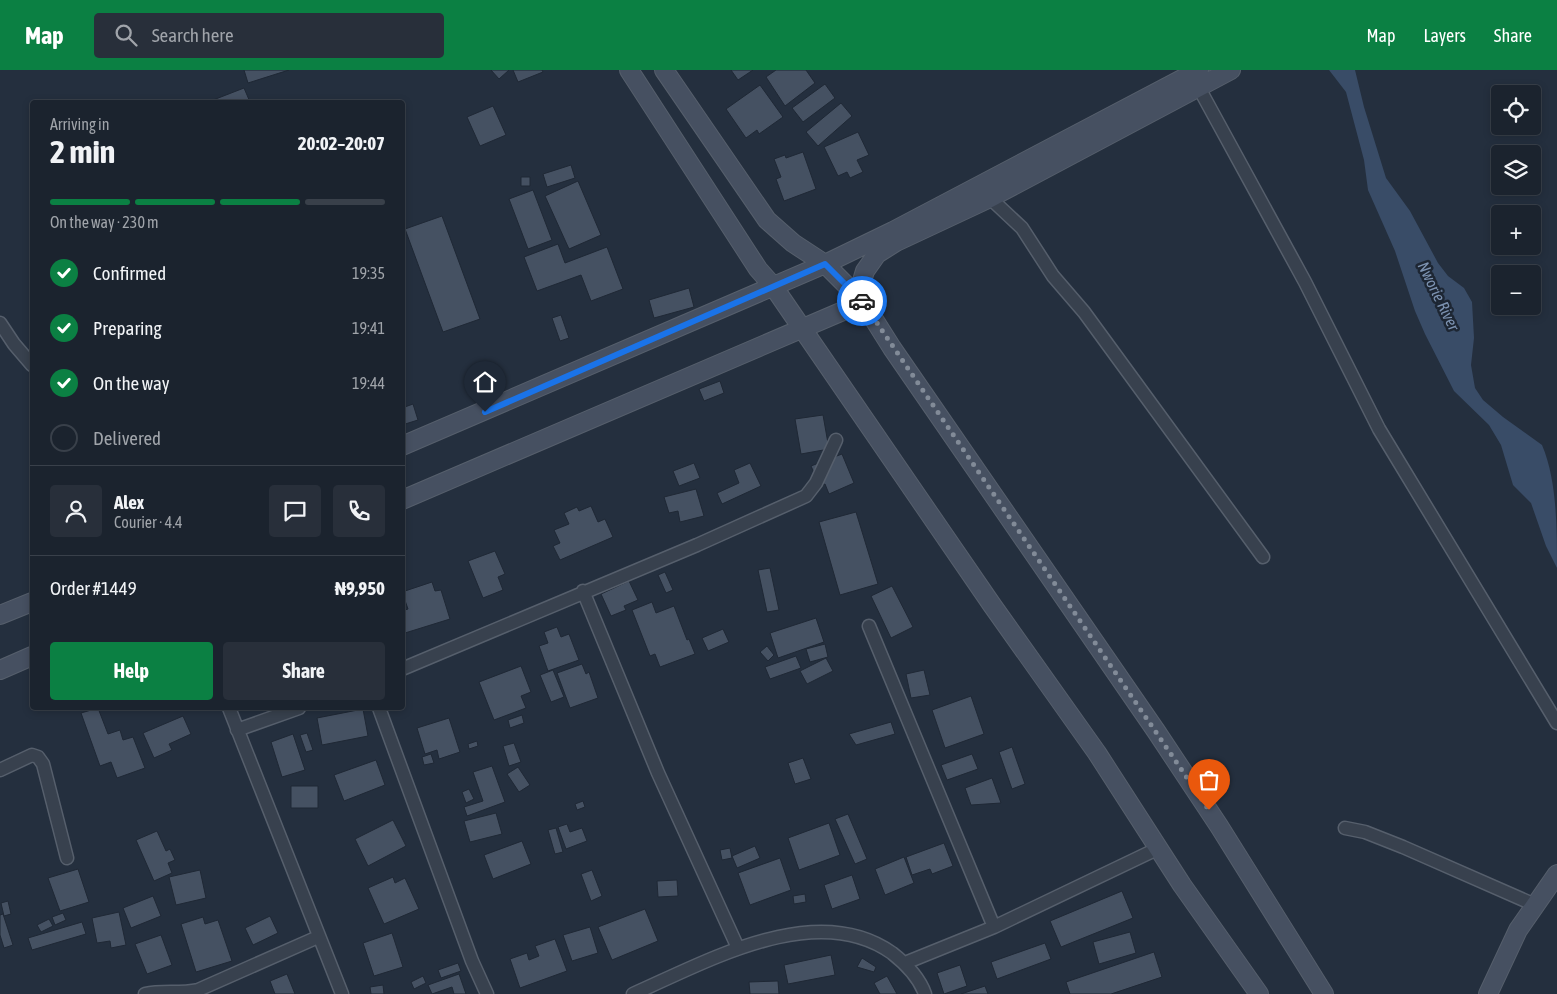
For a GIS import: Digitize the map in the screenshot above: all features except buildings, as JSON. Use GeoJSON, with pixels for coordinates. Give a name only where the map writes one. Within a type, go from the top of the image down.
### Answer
{"type":"FeatureCollection","features":[{"type":"Feature","properties":{"kind":"street"},"geometry":{"type":"LineString","coordinates":[[629,70],[747,253],[773,286],[992,605],[1097,753],[1182,885],[1259,994]]}},
{"type":"Feature","properties":{"kind":"street"},"geometry":{"type":"LineString","coordinates":[[664,70],[767,220],[793,243],[825,264],[850,289],[858,294],[931,405],[1188,779],[1324,994]]}},
{"type":"Feature","properties":{"kind":"street"},"geometry":{"type":"LineString","coordinates":[[405,445],[825,264],[893,231],[1199,70]]}},
{"type":"Feature","properties":{"kind":"street"},"geometry":{"type":"LineString","coordinates":[[405,499],[843,311],[858,294],[865,271],[877,254],[896,242],[990,198],[1231,70]]}},
{"type":"Feature","properties":{"kind":"street"},"geometry":{"type":"LineString","coordinates":[[1199,88],[1305,282],[1379,429],[1557,723]]}},
{"type":"Feature","properties":{"kind":"street"},"geometry":{"type":"LineString","coordinates":[[990,198],[1022,228],[1053,276],[1084,312],[1263,557]]}},
{"type":"Feature","properties":{"kind":"street"},"geometry":{"type":"LineString","coordinates":[[0,323],[14,344],[30,363]]}},
{"type":"Feature","properties":{"kind":"street"},"geometry":{"type":"LineString","coordinates":[[405,668],[697,545],[806,496],[816,483],[836,440]]}},
{"type":"Feature","properties":{"kind":"street"},"geometry":{"type":"LineString","coordinates":[[584,591],[658,773],[738,948]]}},
{"type":"Feature","properties":{"kind":"street"},"geometry":{"type":"LineString","coordinates":[[0,615],[30,603]]}},
{"type":"Feature","properties":{"kind":"street"},"geometry":{"type":"LineString","coordinates":[[869,626],[994,927]]}},
{"type":"Feature","properties":{"kind":"street"},"geometry":{"type":"LineString","coordinates":[[0,670],[30,657]]}},
{"type":"Feature","properties":{"kind":"street"},"geometry":{"type":"LineString","coordinates":[[230,710],[342,994]]}},
{"type":"Feature","properties":{"kind":"street"},"geometry":{"type":"LineString","coordinates":[[237,730],[293,710]]}},
{"type":"Feature","properties":{"kind":"street"},"geometry":{"type":"LineString","coordinates":[[380,710],[472,961],[487,994]]}},
{"type":"Feature","properties":{"kind":"street"},"geometry":{"type":"LineString","coordinates":[[0,770],[32,755],[38,757],[43,764],[67,858]]}},
{"type":"Feature","properties":{"kind":"street"},"geometry":{"type":"LineString","coordinates":[[1345,828],[1365,832],[1403,847],[1535,905]]}},
{"type":"Feature","properties":{"kind":"street"},"geometry":{"type":"LineString","coordinates":[[905,963],[994,927],[1159,848]]}},
{"type":"Feature","properties":{"kind":"street"},"geometry":{"type":"LineString","coordinates":[[1488,994],[1518,930],[1557,874]]}},
{"type":"Feature","properties":{"kind":"street"},"geometry":{"type":"LineString","coordinates":[[633,994],[738,948],[798,934],[834,933],[864,939],[882,946],[905,963],[925,994]]}},
{"type":"Feature","properties":{"kind":"street"},"geometry":{"type":"LineString","coordinates":[[145,994],[163,992],[180,994],[198,990],[318,937]]}},
{"type":"Feature","properties":{"kind":"water","name":"Nworie River"},"geometry":{"type":"Polygon","coordinates":[[[1329,70],[1355,70],[1364,107],[1386,178],[1410,211],[1438,263],[1448,276],[1464,288],[1472,302],[1474,338],[1471,365],[1475,388],[1483,400],[1542,445],[1551,473],[1553,489],[1557,568],[1546,546],[1531,503],[1513,485],[1501,445],[1489,425],[1454,391],[1425,334],[1415,311],[1395,251],[1368,190],[1364,160],[1346,92],[1329,70]]]}},
{"type":"Feature","properties":{"kind":"way so far"},"geometry":{"type":"LineString","coordinates":[[862,301],[892,348],[1209,810]]}},
{"type":"Feature","properties":{"kind":"route"},"geometry":{"type":"LineString","coordinates":[[485,412],[825,264],[850,289],[858,294],[862,301]]}}]}
